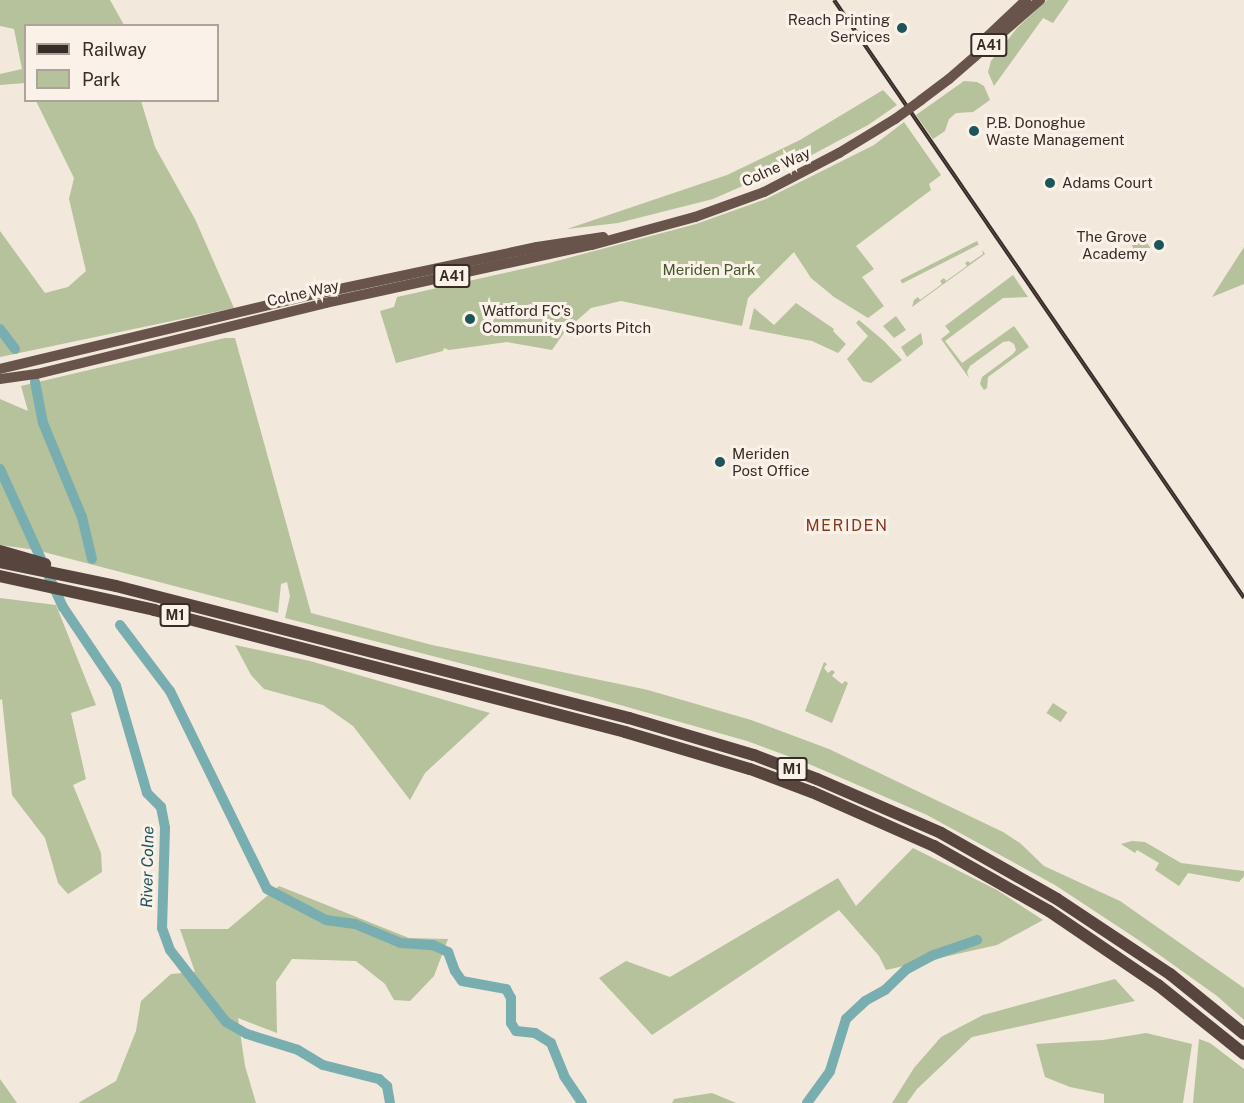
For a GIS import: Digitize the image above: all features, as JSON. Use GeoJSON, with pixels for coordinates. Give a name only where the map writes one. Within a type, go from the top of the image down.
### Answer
{"type":"FeatureCollection","features":[{"type":"Feature","properties":{"kind":"highway","name":"Colne Way"},"geometry":{"type":"LineString","coordinates":[[936,88],[1026,0]]}},
{"type":"Feature","properties":{"kind":"highway","name":"Colne Way"},"geometry":{"type":"LineString","coordinates":[[0,379],[37,374],[193,334],[592,245],[695,217],[764,192],[839,153],[895,119],[936,88],[1040,0]]}},
{"type":"Feature","properties":{"kind":"highway","name":"Colne Way"},"geometry":{"type":"LineString","coordinates":[[0,369],[316,294],[537,247],[594,237],[612,238]]}},
{"type":"Feature","properties":{"kind":"highway","name":"M1"},"geometry":{"type":"LineString","coordinates":[[0,551],[71,576],[629,718],[754,755],[817,778],[941,833],[1021,877],[1112,934],[1170,974],[1244,1034]]}},
{"type":"Feature","properties":{"kind":"highway","name":"M1"},"geometry":{"type":"LineString","coordinates":[[0,562],[30,563]]}},
{"type":"Feature","properties":{"kind":"highway","name":"M1"},"geometry":{"type":"LineString","coordinates":[[0,576],[40,588]]}},
{"type":"Feature","properties":{"kind":"highway","name":"M1"},"geometry":{"type":"LineString","coordinates":[[0,585],[78,592],[625,732],[750,769],[812,792],[934,846],[1049,911],[1158,985],[1244,1054]]}},
{"type":"Feature","properties":{"kind":"green space"},"geometry":{"type":"Polygon","coordinates":[[[0,0],[110,0],[123,24],[24,24],[24,83],[0,85],[0,74],[22,69],[14,29],[0,26],[0,0]]]}},
{"type":"Feature","properties":{"kind":"green space"},"geometry":{"type":"Polygon","coordinates":[[[1047,0],[1069,0],[1053,23],[1043,18],[994,86],[988,72],[991,61],[1017,28],[1047,0]]]}},
{"type":"Feature","properties":{"kind":"green space"},"geometry":{"type":"Polygon","coordinates":[[[964,81],[977,82],[984,86],[990,100],[973,112],[956,113],[949,119],[945,131],[933,139],[916,115],[964,81]]]}},
{"type":"Feature","properties":{"kind":"green space"},"geometry":{"type":"Polygon","coordinates":[[[883,90],[897,105],[868,125],[808,157],[713,199],[618,223],[567,229],[727,175],[800,140],[883,90]]]}},
{"type":"Feature","properties":{"kind":"green space"},"geometry":{"type":"Polygon","coordinates":[[[36,102],[141,102],[155,147],[195,219],[234,308],[0,357],[0,231],[45,293],[68,287],[86,271],[69,199],[74,178],[36,102]]]}},
{"type":"Feature","properties":{"kind":"green space","name":"Meriden Park"},"geometry":{"type":"Polygon","coordinates":[[[904,122],[941,175],[929,184],[931,190],[856,246],[874,269],[862,277],[884,306],[868,318],[834,297],[811,278],[794,252],[748,298],[742,326],[621,301],[591,308],[566,330],[552,350],[507,342],[449,350],[444,348],[443,351],[396,363],[380,311],[394,307],[397,297],[549,263],[696,224],[766,199],[874,145],[904,122]]]}},
{"type":"Feature","properties":{"kind":"green space"},"geometry":{"type":"Polygon","coordinates":[[[1144,238],[1151,249],[1134,251],[1132,245],[1134,241],[1144,238]]]}},
{"type":"Feature","properties":{"kind":"green space"},"geometry":{"type":"Polygon","coordinates":[[[977,241],[979,245],[902,284],[900,280],[977,241]]]}},
{"type":"Feature","properties":{"kind":"green space"},"geometry":{"type":"Polygon","coordinates":[[[1244,247],[1244,284],[1212,297],[1244,247]]]}},
{"type":"Feature","properties":{"kind":"green space"},"geometry":{"type":"Polygon","coordinates":[[[982,250],[985,254],[912,307],[914,300],[918,297],[920,300],[942,284],[940,281],[944,278],[946,281],[967,266],[965,263],[968,261],[970,263],[983,254],[982,250]]]}},
{"type":"Feature","properties":{"kind":"green space"},"geometry":{"type":"Polygon","coordinates":[[[1013,275],[1028,297],[1003,298],[945,341],[962,363],[1014,326],[1029,347],[988,377],[987,388],[984,390],[980,384],[982,377],[1013,354],[1016,350],[1014,344],[1009,341],[1003,342],[970,366],[967,372],[969,378],[941,339],[950,332],[945,326],[1013,275]]]}},
{"type":"Feature","properties":{"kind":"green space"},"geometry":{"type":"Polygon","coordinates":[[[796,303],[834,329],[833,331],[846,344],[838,353],[812,341],[749,329],[754,308],[774,325],[796,303]]]}},
{"type":"Feature","properties":{"kind":"green space"},"geometry":{"type":"Polygon","coordinates":[[[896,316],[906,330],[894,338],[883,326],[896,316]]]}},
{"type":"Feature","properties":{"kind":"green space"},"geometry":{"type":"Polygon","coordinates":[[[859,320],[902,360],[871,383],[863,381],[847,359],[868,336],[856,323],[859,320]]]}},
{"type":"Feature","properties":{"kind":"green space"},"geometry":{"type":"Polygon","coordinates":[[[921,333],[923,344],[907,357],[901,347],[921,333]]]}},
{"type":"Feature","properties":{"kind":"green space"},"geometry":{"type":"Polygon","coordinates":[[[225,338],[235,338],[311,613],[432,645],[648,690],[751,720],[829,749],[1003,832],[1020,843],[1044,866],[1120,901],[1244,988],[1244,1020],[1217,996],[1140,941],[1055,885],[927,815],[809,764],[747,741],[592,697],[285,618],[290,596],[287,582],[281,584],[278,613],[36,550],[0,545],[0,399],[28,411],[21,386],[225,338]]]}},
{"type":"Feature","properties":{"kind":"green space"},"geometry":{"type":"Polygon","coordinates":[[[0,598],[56,605],[96,705],[71,713],[86,779],[73,785],[101,853],[102,872],[68,894],[58,883],[45,838],[12,795],[2,699],[0,700],[0,598]]]}},
{"type":"Feature","properties":{"kind":"green space"},"geometry":{"type":"Polygon","coordinates":[[[235,645],[310,661],[490,713],[425,773],[410,800],[353,726],[323,705],[264,689],[251,675],[235,645]]]}},
{"type":"Feature","properties":{"kind":"green space"},"geometry":{"type":"Polygon","coordinates":[[[824,662],[827,664],[824,668],[828,673],[832,670],[835,672],[832,676],[842,684],[845,681],[848,683],[832,723],[805,711],[824,662]]]}},
{"type":"Feature","properties":{"kind":"green space"},"geometry":{"type":"Polygon","coordinates":[[[1053,703],[1067,712],[1061,722],[1046,713],[1053,703]]]}},
{"type":"Feature","properties":{"kind":"green space"},"geometry":{"type":"Polygon","coordinates":[[[1132,841],[1145,842],[1181,863],[1244,871],[1244,876],[1239,882],[1188,873],[1179,886],[1155,870],[1159,863],[1121,844],[1132,841]]]}},
{"type":"Feature","properties":{"kind":"green space"},"geometry":{"type":"Polygon","coordinates":[[[913,848],[997,890],[1043,920],[997,945],[886,970],[879,956],[839,910],[652,1035],[599,978],[626,961],[670,977],[838,878],[856,906],[913,848]]]}},
{"type":"Feature","properties":{"kind":"green space"},"geometry":{"type":"Polygon","coordinates":[[[279,886],[409,938],[448,939],[434,976],[410,1001],[394,1000],[385,984],[356,961],[292,959],[276,982],[277,1033],[238,1018],[245,1066],[256,1103],[78,1103],[116,1081],[136,1031],[141,1001],[171,974],[195,972],[180,929],[228,929],[279,886]]]}},
{"type":"Feature","properties":{"kind":"green space"},"geometry":{"type":"Polygon","coordinates":[[[1115,979],[1135,1001],[972,1037],[917,1089],[907,1103],[892,1103],[914,1068],[941,1037],[983,1015],[1115,979]]]}},
{"type":"Feature","properties":{"kind":"green space"},"geometry":{"type":"Polygon","coordinates":[[[1146,1033],[1192,1044],[1183,1103],[1104,1103],[1104,1094],[1070,1087],[1045,1077],[1036,1044],[1103,1040],[1146,1033]]]}},
{"type":"Feature","properties":{"kind":"green space"},"geometry":{"type":"Polygon","coordinates":[[[1199,1039],[1210,1043],[1244,1069],[1244,1103],[1193,1103],[1199,1039]]]}},
{"type":"Feature","properties":{"kind":"green space"},"geometry":{"type":"Polygon","coordinates":[[[0,1079],[17,1103],[0,1103],[0,1079]]]}},
{"type":"Feature","properties":{"kind":"green space"},"geometry":{"type":"Polygon","coordinates":[[[712,1093],[736,1103],[672,1103],[674,1099],[712,1093]]]}},
{"type":"Feature","properties":{"kind":"waterway"},"geometry":{"type":"LineString","coordinates":[[0,329],[15,349]]}},
{"type":"Feature","properties":{"kind":"waterway"},"geometry":{"type":"LineString","coordinates":[[35,382],[43,423],[82,517],[92,559]]}},
{"type":"Feature","properties":{"kind":"waterway","name":"River Colne"},"geometry":{"type":"LineString","coordinates":[[0,469],[63,607],[116,686],[147,793],[161,807],[165,828],[162,928],[170,950],[226,1022],[247,1034],[298,1050],[323,1065],[379,1079],[387,1086],[390,1103]]}},
{"type":"Feature","properties":{"kind":"waterway"},"geometry":{"type":"LineString","coordinates":[[120,625],[170,691],[267,889],[326,920],[355,924],[401,943],[433,945],[448,952],[455,971],[462,981],[506,989],[511,998],[511,1023],[516,1031],[535,1033],[551,1043],[564,1076],[582,1103]]}},
{"type":"Feature","properties":{"kind":"waterway"},"geometry":{"type":"LineString","coordinates":[[807,1103],[830,1071],[846,1019],[865,1001],[885,990],[907,969],[931,956],[977,940]]}},
{"type":"Feature","properties":{"kind":"railway"},"geometry":{"type":"LineString","coordinates":[[834,0],[1244,598]]}},
{"type":"Feature","properties":{"kind":"place","name":"Reach Printing Services"},"geometry":{"type":"Point","coordinates":[902,28]}},
{"type":"Feature","properties":{"kind":"place","name":"P.B. Donoghue Waste Management"},"geometry":{"type":"Point","coordinates":[974,131]}},
{"type":"Feature","properties":{"kind":"place","name":"Adams Court"},"geometry":{"type":"Point","coordinates":[1050,183]}},
{"type":"Feature","properties":{"kind":"place","name":"The Grove Academy"},"geometry":{"type":"Point","coordinates":[1159,245]}},
{"type":"Feature","properties":{"kind":"place","name":"Watford FC's Community Sports Pitch"},"geometry":{"type":"Point","coordinates":[470,319]}},
{"type":"Feature","properties":{"kind":"place","name":"Meriden Post Office"},"geometry":{"type":"Point","coordinates":[720,462]}},
{"type":"Feature","properties":{"kind":"district","name":"MERIDEN"},"geometry":{"type":"Point","coordinates":[847,526]}}]}
